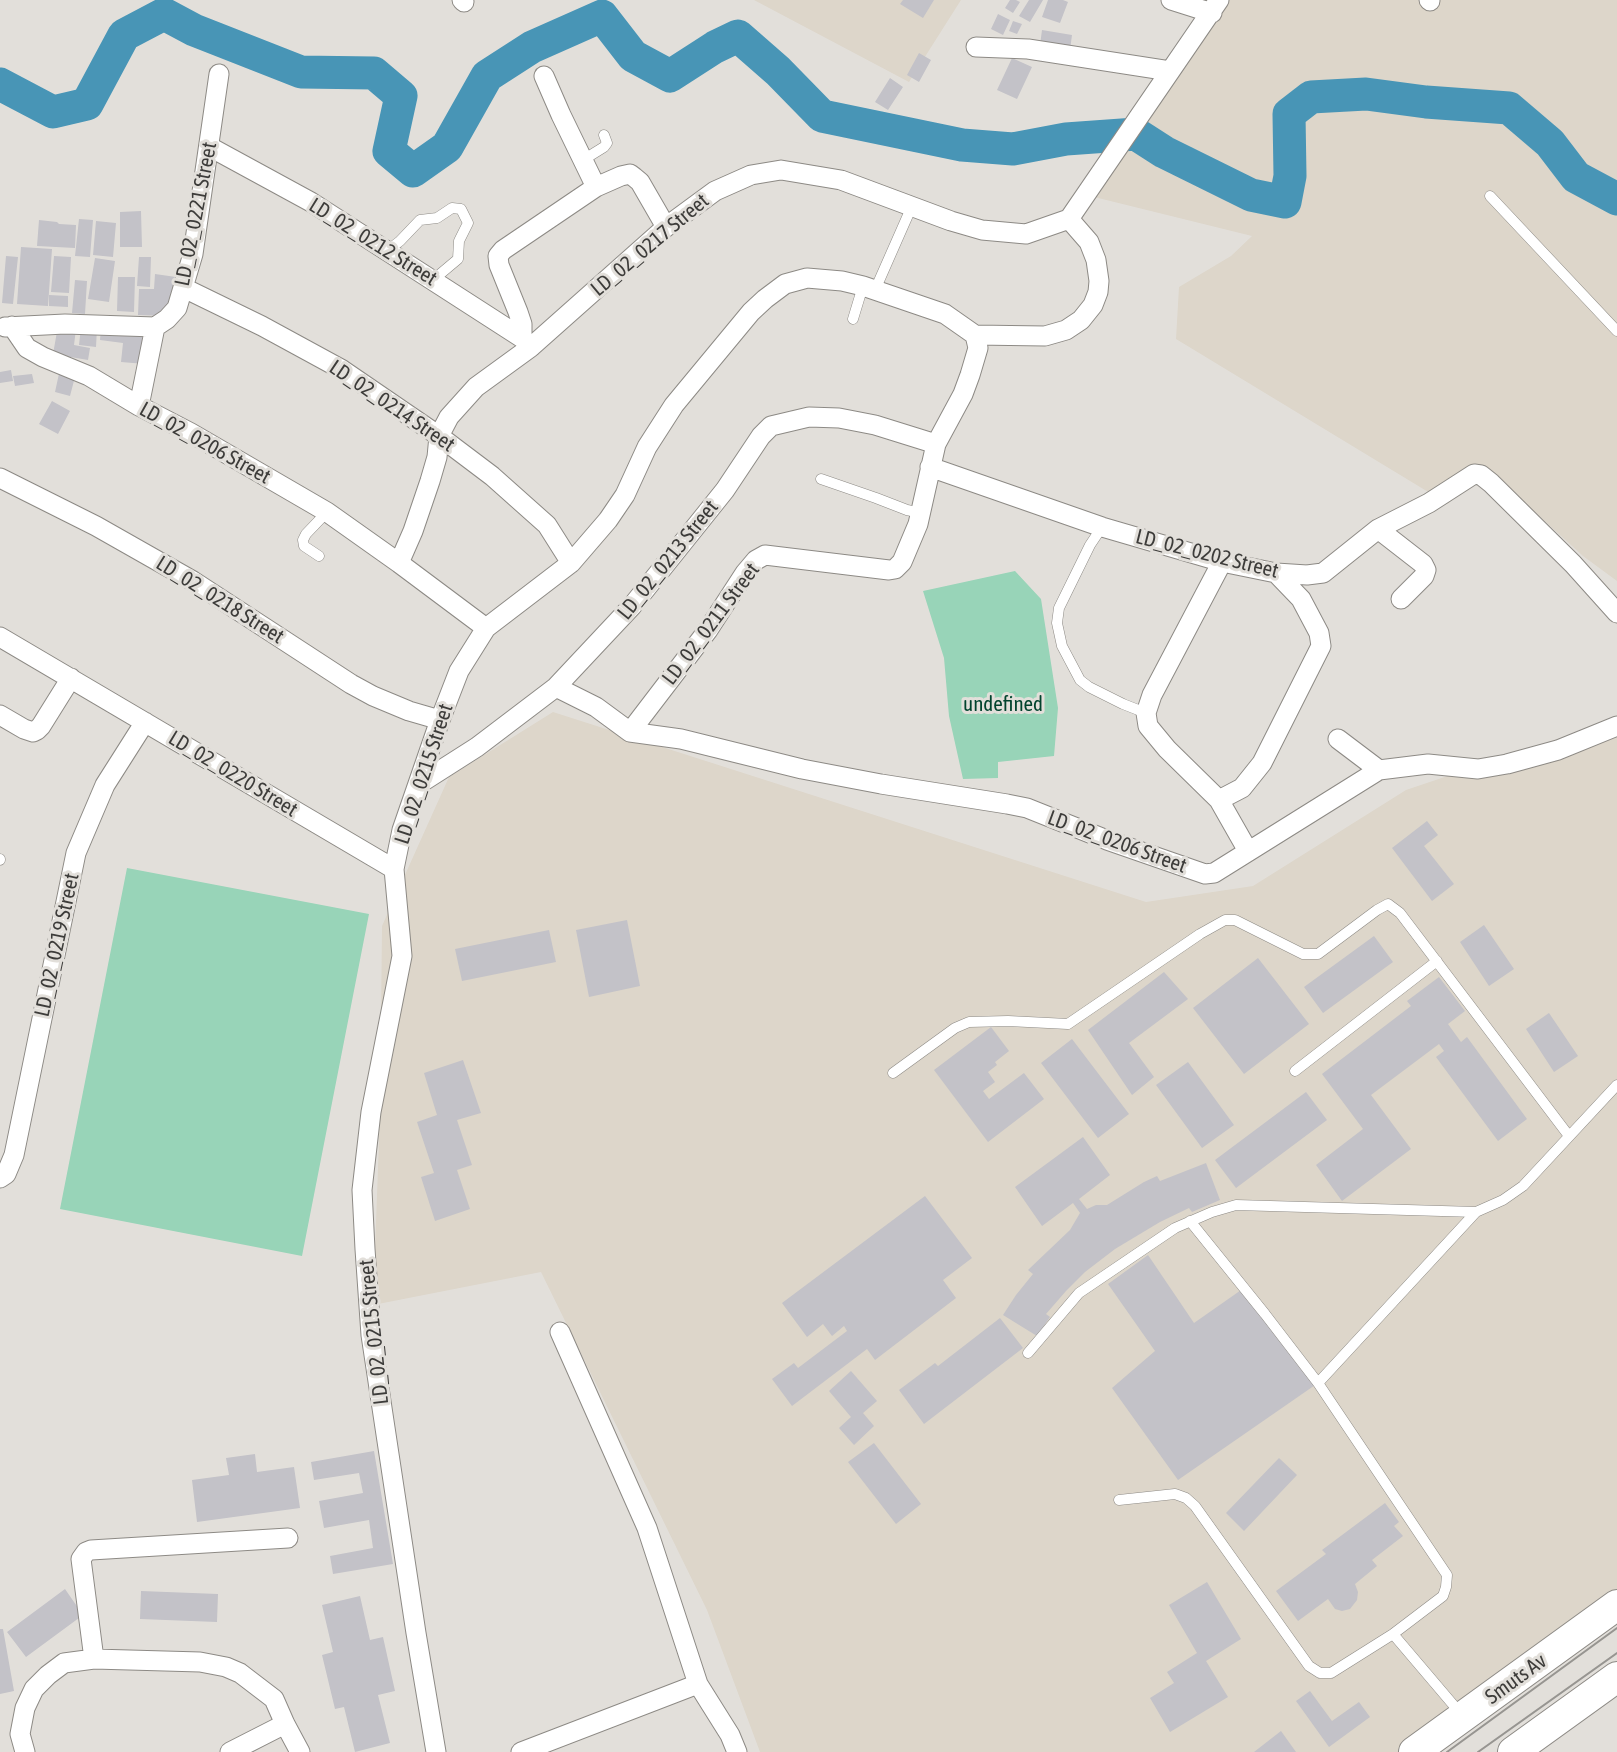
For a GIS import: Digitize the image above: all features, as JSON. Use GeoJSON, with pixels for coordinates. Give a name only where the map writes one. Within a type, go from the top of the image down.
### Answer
{"type":"FeatureCollection","features":[{"type":"Feature","properties":{"kind":"main road","name":"Smuts Av"},"geometry":{"type":"LineString","coordinates":[[1414,1752],[1617,1605]]}},
{"type":"Feature","properties":{"kind":"main road"},"geometry":{"type":"LineString","coordinates":[[1513,1752],[1617,1677]]}},
{"type":"Feature","properties":{"kind":"street"},"geometry":{"type":"LineString","coordinates":[[921,513],[936,444],[970,375],[978,348],[975,335],[1045,337],[1066,330],[1082,320],[1093,305],[1099,281],[1096,260],[1089,242],[1069,219],[1215,6],[1171,0]]}},
{"type":"Feature","properties":{"kind":"street"},"geometry":{"type":"LineString","coordinates":[[976,47],[1028,48],[1170,71]]}},
{"type":"Feature","properties":{"kind":"street","name":"LD_02_0221 Street"},"geometry":{"type":"LineString","coordinates":[[155,327],[177,308],[193,254],[219,74]]}},
{"type":"Feature","properties":{"kind":"street"},"geometry":{"type":"LineString","coordinates":[[544,76],[596,187]]}},
{"type":"Feature","properties":{"kind":"street","name":"LD_02_0212 Street"},"geometry":{"type":"LineString","coordinates":[[210,146],[310,202],[527,342]]}},
{"type":"Feature","properties":{"kind":"street","name":"LD_02_0217 Street"},"geometry":{"type":"LineString","coordinates":[[439,436],[449,417],[476,387],[527,342],[666,227],[715,191],[751,175],[781,170],[841,180],[982,230],[1026,234],[1069,219]]}},
{"type":"Feature","properties":{"kind":"street"},"geometry":{"type":"LineString","coordinates":[[527,342],[499,265],[498,256],[503,250],[596,187],[630,174],[640,182],[666,227]]}},
{"type":"Feature","properties":{"kind":"street","name":"LD_02_0215 Street"},"geometry":{"type":"LineString","coordinates":[[436,1752],[371,1335],[362,1190],[371,1112],[402,956],[394,869],[402,830],[440,720],[459,671],[486,628],[571,563],[608,520],[625,495],[647,447],[674,405],[751,313],[785,284],[807,278],[842,281],[869,288],[945,314],[975,335]]}},
{"type":"Feature","properties":{"kind":"street","name":"LD_02_0214 Street"},"geometry":{"type":"LineString","coordinates":[[184,288],[341,369],[439,436],[492,476],[547,525],[571,563]]}},
{"type":"Feature","properties":{"kind":"street"},"geometry":{"type":"LineString","coordinates":[[6,327],[65,324],[155,327],[139,406]]}},
{"type":"Feature","properties":{"kind":"street","name":"LD_02_0206 Street"},"geometry":{"type":"LineString","coordinates":[[6,327],[27,348],[89,376],[327,512],[486,628]]}},
{"type":"Feature","properties":{"kind":"street","name":"LD_02_0213 Street"},"geometry":{"type":"LineString","coordinates":[[419,784],[477,747],[556,687],[632,606],[725,490],[761,436],[771,426],[809,417],[839,418],[875,425],[936,444]]}},
{"type":"Feature","properties":{"kind":"street"},"geometry":{"type":"LineString","coordinates":[[400,563],[430,481],[437,457],[439,436]]}},
{"type":"Feature","properties":{"kind":"street","name":"LD_02_0202 Street"},"geometry":{"type":"LineString","coordinates":[[930,467],[1102,527],[1222,562],[1276,573],[1307,575],[1323,573],[1378,529],[1429,503],[1474,474],[1481,475],[1573,564],[1617,613]]}},
{"type":"Feature","properties":{"kind":"street","name":"LD_02_0218 Street"},"geometry":{"type":"LineString","coordinates":[[0,478],[96,526],[193,581],[351,684],[409,711],[440,720]]}},
{"type":"Feature","properties":{"kind":"street","name":"LD_02_0211 Street"},"geometry":{"type":"LineString","coordinates":[[630,732],[708,630],[756,560],[765,555],[882,570],[895,569],[902,562],[919,524],[921,513]]}},
{"type":"Feature","properties":{"kind":"street"},"geometry":{"type":"LineString","coordinates":[[1378,529],[1423,564],[1426,570],[1424,576],[1401,598]]}},
{"type":"Feature","properties":{"kind":"street"},"geometry":{"type":"LineString","coordinates":[[1222,562],[1156,686],[1146,713],[1148,726],[1154,734],[1219,800],[1248,851]]}},
{"type":"Feature","properties":{"kind":"street"},"geometry":{"type":"LineString","coordinates":[[1219,800],[1242,788],[1262,763],[1321,646],[1319,633],[1301,599],[1276,573]]}},
{"type":"Feature","properties":{"kind":"street","name":"LD_02_0220 Street"},"geometry":{"type":"LineString","coordinates":[[0,637],[394,869]]}},
{"type":"Feature","properties":{"kind":"street"},"geometry":{"type":"LineString","coordinates":[[0,715],[24,729],[33,732],[37,730],[71,678]]}},
{"type":"Feature","properties":{"kind":"street"},"geometry":{"type":"LineString","coordinates":[[556,687],[596,707],[630,732]]}},
{"type":"Feature","properties":{"kind":"street","name":"LD_02_0219 Street"},"geometry":{"type":"LineString","coordinates":[[0,1178],[6,1174],[14,1154],[76,853],[105,785],[145,722]]}},
{"type":"Feature","properties":{"kind":"street","name":"LD_02_0206 Street"},"geometry":{"type":"LineString","coordinates":[[630,732],[681,739],[802,769],[1027,808],[1107,840],[1205,874],[1214,873],[1379,770],[1428,764],[1478,769],[1507,764],[1558,750],[1617,726]]}},
{"type":"Feature","properties":{"kind":"street"},"geometry":{"type":"LineString","coordinates":[[1338,739],[1379,770]]}},
{"type":"Feature","properties":{"kind":"street"},"geometry":{"type":"LineString","coordinates":[[560,1332],[647,1528],[698,1684],[730,1735],[737,1752]]}},
{"type":"Feature","properties":{"kind":"street"},"geometry":{"type":"LineString","coordinates":[[94,1658],[81,1559],[86,1552],[288,1538]]}},
{"type":"Feature","properties":{"kind":"street"},"geometry":{"type":"LineString","coordinates":[[25,1752],[20,1734],[25,1708],[34,1689],[64,1663],[94,1658],[200,1662],[240,1673],[274,1699],[300,1752]]}},
{"type":"Feature","properties":{"kind":"street"},"geometry":{"type":"LineString","coordinates":[[521,1752],[698,1684]]}},
{"type":"Feature","properties":{"kind":"street"},"geometry":{"type":"LineString","coordinates":[[230,1752],[285,1724]]}},
{"type":"Feature","properties":{"kind":"lane"},"geometry":{"type":"LineString","coordinates":[[583,160],[604,147],[607,143],[604,135]]}},
{"type":"Feature","properties":{"kind":"lane"},"geometry":{"type":"LineString","coordinates":[[1490,196],[1617,331]]}},
{"type":"Feature","properties":{"kind":"lane"},"geometry":{"type":"LineString","coordinates":[[853,319],[912,206]]}},
{"type":"Feature","properties":{"kind":"lane"},"geometry":{"type":"LineString","coordinates":[[386,251],[420,220],[437,218],[452,208],[461,209],[468,223],[459,241],[458,259],[433,280]]}},
{"type":"Feature","properties":{"kind":"lane"},"geometry":{"type":"LineString","coordinates":[[821,479],[921,513]]}},
{"type":"Feature","properties":{"kind":"lane"},"geometry":{"type":"LineString","coordinates":[[319,556],[304,546],[303,540],[327,512]]}},
{"type":"Feature","properties":{"kind":"lane"},"geometry":{"type":"LineString","coordinates":[[1102,527],[1090,545],[1059,608],[1057,622],[1062,646],[1080,680],[1089,687],[1146,713]]}},
{"type":"Feature","properties":{"kind":"lane"},"geometry":{"type":"LineString","coordinates":[[893,1073],[955,1028],[970,1022],[1068,1024],[1224,920],[1235,920],[1303,954],[1318,954],[1388,904],[1400,913],[1569,1136]]}},
{"type":"Feature","properties":{"kind":"lane"},"geometry":{"type":"LineString","coordinates":[[1295,1071],[1437,961]]}},
{"type":"Feature","properties":{"kind":"lane"},"geometry":{"type":"LineString","coordinates":[[1318,1382],[1476,1212],[1503,1200],[1523,1186],[1617,1085]]}},
{"type":"Feature","properties":{"kind":"lane"},"geometry":{"type":"LineString","coordinates":[[1028,1353],[1079,1293],[1175,1228],[1212,1212],[1236,1205],[1476,1212]]}},
{"type":"Feature","properties":{"kind":"lane"},"geometry":{"type":"LineString","coordinates":[[1119,1500],[1175,1494],[1186,1498],[1195,1506],[1309,1666],[1320,1673],[1331,1673],[1393,1634],[1443,1596],[1446,1587],[1447,1575],[1318,1382],[1189,1221]]}},
{"type":"Feature","properties":{"kind":"lane"},"geometry":{"type":"LineString","coordinates":[[1393,1634],[1464,1717]]}},
{"type":"Feature","properties":{"kind":"shaded area"},"geometry":{"type":"Polygon","coordinates":[[[754,0],[961,0],[909,82],[754,0]]]}},
{"type":"Feature","properties":{"kind":"shaded area"},"geometry":{"type":"Polygon","coordinates":[[[1218,0],[1617,0],[1617,581],[1583,556],[1483,465],[1448,504],[1176,339],[1179,287],[1231,256],[1252,236],[1086,195],[1218,0]]]}},
{"type":"Feature","properties":{"kind":"shaded area"},"geometry":{"type":"Polygon","coordinates":[[[553,712],[1146,902],[1253,886],[1406,790],[1617,719],[1617,1592],[1403,1752],[760,1752],[707,1610],[541,1272],[373,1305],[380,1113],[382,926],[449,777],[553,712]]]}},
{"type":"Feature","properties":{"kind":"green space","name":"undefined"},"geometry":{"type":"Polygon","coordinates":[[[1015,571],[1041,599],[1058,708],[1054,756],[998,762],[998,778],[963,779],[949,716],[944,658],[923,591],[1015,571]]]}},
{"type":"Feature","properties":{"kind":"green space"},"geometry":{"type":"Polygon","coordinates":[[[127,868],[369,914],[302,1256],[60,1209],[127,868]]]}},
{"type":"Feature","properties":{"kind":"building"},"geometry":{"type":"Polygon","coordinates":[[[903,0],[934,0],[923,18],[900,4],[903,0]]]}},
{"type":"Feature","properties":{"kind":"building"},"geometry":{"type":"Polygon","coordinates":[[[1010,0],[1020,2],[1013,13],[1005,8],[1010,0]]]}},
{"type":"Feature","properties":{"kind":"building"},"geometry":{"type":"Polygon","coordinates":[[[1029,0],[1043,0],[1030,22],[1019,16],[1029,0]]]}},
{"type":"Feature","properties":{"kind":"building"},"geometry":{"type":"Polygon","coordinates":[[[1048,0],[1068,2],[1060,23],[1042,17],[1048,0]]]}},
{"type":"Feature","properties":{"kind":"building"},"geometry":{"type":"Polygon","coordinates":[[[998,14],[1010,20],[1003,35],[991,29],[998,14]]]}},
{"type":"Feature","properties":{"kind":"building"},"geometry":{"type":"Polygon","coordinates":[[[1013,21],[1022,24],[1017,34],[1009,31],[1013,21]]]}},
{"type":"Feature","properties":{"kind":"building"},"geometry":{"type":"Polygon","coordinates":[[[1042,30],[1072,35],[1070,50],[1040,45],[1042,30]]]}},
{"type":"Feature","properties":{"kind":"building"},"geometry":{"type":"Polygon","coordinates":[[[919,53],[931,60],[919,82],[907,75],[919,53]]]}},
{"type":"Feature","properties":{"kind":"building"},"geometry":{"type":"Polygon","coordinates":[[[1012,58],[1032,67],[1017,99],[997,90],[1012,58]]]}},
{"type":"Feature","properties":{"kind":"building"},"geometry":{"type":"Polygon","coordinates":[[[890,78],[903,87],[888,110],[875,102],[890,78]]]}},
{"type":"Feature","properties":{"kind":"building"},"geometry":{"type":"Polygon","coordinates":[[[141,211],[142,247],[120,247],[120,212],[141,211]]]}},
{"type":"Feature","properties":{"kind":"building"},"geometry":{"type":"Polygon","coordinates":[[[79,219],[93,220],[90,257],[75,256],[79,219]]]}},
{"type":"Feature","properties":{"kind":"building"},"geometry":{"type":"Polygon","coordinates":[[[39,220],[76,225],[75,248],[37,246],[39,220]]]}},
{"type":"Feature","properties":{"kind":"building"},"geometry":{"type":"Polygon","coordinates":[[[96,221],[116,223],[113,257],[93,255],[96,221]]]}},
{"type":"Feature","properties":{"kind":"building"},"geometry":{"type":"Polygon","coordinates":[[[21,247],[52,249],[48,306],[17,304],[21,247]]]}},
{"type":"Feature","properties":{"kind":"building"},"geometry":{"type":"Polygon","coordinates":[[[6,256],[18,257],[13,304],[2,303],[6,256]]]}},
{"type":"Feature","properties":{"kind":"building"},"geometry":{"type":"Polygon","coordinates":[[[54,256],[71,257],[69,293],[51,292],[54,256]]]}},
{"type":"Feature","properties":{"kind":"building"},"geometry":{"type":"Polygon","coordinates":[[[139,257],[151,257],[150,287],[137,286],[139,257]]]}},
{"type":"Feature","properties":{"kind":"building"},"geometry":{"type":"Polygon","coordinates":[[[95,258],[115,261],[109,302],[88,299],[95,258]]]}},
{"type":"Feature","properties":{"kind":"building"},"geometry":{"type":"Polygon","coordinates":[[[155,274],[183,278],[166,316],[138,315],[139,289],[154,289],[155,274]]]}},
{"type":"Feature","properties":{"kind":"building"},"geometry":{"type":"Polygon","coordinates":[[[118,277],[135,277],[134,312],[117,311],[118,277]]]}},
{"type":"Feature","properties":{"kind":"building"},"geometry":{"type":"Polygon","coordinates":[[[75,280],[87,281],[85,314],[72,313],[75,280]]]}},
{"type":"Feature","properties":{"kind":"building"},"geometry":{"type":"Polygon","coordinates":[[[49,295],[68,296],[68,307],[49,306],[49,295]]]}},
{"type":"Feature","properties":{"kind":"building"},"geometry":{"type":"Polygon","coordinates":[[[58,326],[76,329],[74,345],[90,348],[88,360],[53,354],[58,326]]]}},
{"type":"Feature","properties":{"kind":"building"},"geometry":{"type":"Polygon","coordinates":[[[81,327],[97,328],[96,347],[79,345],[81,327]]]}},
{"type":"Feature","properties":{"kind":"building"},"geometry":{"type":"Polygon","coordinates":[[[101,328],[148,333],[145,364],[121,362],[123,343],[100,340],[101,328]]]}},
{"type":"Feature","properties":{"kind":"building"},"geometry":{"type":"Polygon","coordinates":[[[60,369],[76,373],[70,396],[55,392],[60,369]]]}},
{"type":"Feature","properties":{"kind":"building"},"geometry":{"type":"Polygon","coordinates":[[[11,370],[13,381],[0,383],[0,372],[11,370]]]}},
{"type":"Feature","properties":{"kind":"building"},"geometry":{"type":"Polygon","coordinates":[[[32,374],[34,383],[15,386],[13,376],[32,374]]]}},
{"type":"Feature","properties":{"kind":"building"},"geometry":{"type":"Polygon","coordinates":[[[52,401],[70,411],[58,434],[39,424],[52,401]]]}},
{"type":"Feature","properties":{"kind":"building"},"geometry":{"type":"Polygon","coordinates":[[[1427,821],[1438,835],[1424,846],[1454,884],[1432,901],[1392,848],[1427,821]]]}},
{"type":"Feature","properties":{"kind":"building"},"geometry":{"type":"Polygon","coordinates":[[[627,920],[640,986],[589,997],[576,930],[627,920]]]}},
{"type":"Feature","properties":{"kind":"building"},"geometry":{"type":"Polygon","coordinates":[[[1484,925],[1514,969],[1489,986],[1460,942],[1484,925]]]}},
{"type":"Feature","properties":{"kind":"building"},"geometry":{"type":"Polygon","coordinates":[[[549,930],[556,962],[462,981],[455,949],[549,930]]]}},
{"type":"Feature","properties":{"kind":"building"},"geometry":{"type":"Polygon","coordinates":[[[1374,936],[1393,962],[1323,1013],[1304,987],[1374,936]]]}},
{"type":"Feature","properties":{"kind":"building"},"geometry":{"type":"Polygon","coordinates":[[[1258,958],[1309,1024],[1244,1074],[1193,1008],[1258,958]]]}},
{"type":"Feature","properties":{"kind":"building"},"geometry":{"type":"Polygon","coordinates":[[[1164,972],[1188,999],[1129,1043],[1154,1077],[1132,1095],[1088,1030],[1164,972]]]}},
{"type":"Feature","properties":{"kind":"building"},"geometry":{"type":"Polygon","coordinates":[[[1439,977],[1465,1011],[1448,1024],[1461,1042],[1467,1037],[1527,1119],[1498,1141],[1436,1057],[1444,1051],[1439,1044],[1371,1095],[1411,1149],[1342,1201],[1316,1165],[1363,1129],[1322,1074],[1411,1006],[1407,1001],[1439,977]]]}},
{"type":"Feature","properties":{"kind":"building"},"geometry":{"type":"Polygon","coordinates":[[[1549,1013],[1578,1056],[1554,1072],[1526,1029],[1549,1013]]]}},
{"type":"Feature","properties":{"kind":"building"},"geometry":{"type":"Polygon","coordinates":[[[991,1027],[1009,1051],[995,1062],[997,1065],[988,1072],[995,1082],[983,1091],[989,1099],[1024,1073],[1044,1099],[988,1142],[934,1070],[991,1027]]]}},
{"type":"Feature","properties":{"kind":"building"},"geometry":{"type":"Polygon","coordinates":[[[1072,1039],[1129,1114],[1098,1138],[1041,1063],[1072,1039]]]}},
{"type":"Feature","properties":{"kind":"building"},"geometry":{"type":"Polygon","coordinates":[[[463,1060],[481,1113],[457,1120],[472,1165],[457,1170],[470,1209],[435,1221],[421,1177],[434,1173],[417,1122],[437,1115],[424,1073],[463,1060]]]}},
{"type":"Feature","properties":{"kind":"building"},"geometry":{"type":"Polygon","coordinates":[[[1188,1062],[1234,1125],[1202,1148],[1156,1085],[1188,1062]]]}},
{"type":"Feature","properties":{"kind":"building"},"geometry":{"type":"Polygon","coordinates":[[[1306,1092],[1327,1120],[1236,1188],[1215,1160],[1306,1092]]]}},
{"type":"Feature","properties":{"kind":"building"},"geometry":{"type":"Polygon","coordinates":[[[1083,1137],[1110,1175],[1079,1199],[1087,1209],[1096,1205],[1107,1205],[1157,1176],[1160,1181],[1206,1163],[1220,1200],[1192,1212],[1189,1208],[1115,1249],[1066,1291],[1046,1314],[1050,1317],[1037,1336],[1003,1315],[1033,1274],[1028,1270],[1070,1230],[1080,1213],[1073,1203],[1042,1226],[1015,1187],[1083,1137]]]}},
{"type":"Feature","properties":{"kind":"building"},"geometry":{"type":"Polygon","coordinates":[[[925,1196],[972,1258],[943,1280],[956,1298],[875,1360],[867,1349],[792,1406],[772,1379],[794,1363],[798,1368],[847,1331],[844,1326],[832,1336],[823,1324],[807,1337],[782,1303],[925,1196]]]}},
{"type":"Feature","properties":{"kind":"building"},"geometry":{"type":"Polygon","coordinates":[[[1148,1255],[1194,1323],[1244,1288],[1318,1383],[1178,1480],[1112,1388],[1155,1351],[1108,1284],[1148,1255]]]}},
{"type":"Feature","properties":{"kind":"building"},"geometry":{"type":"Polygon","coordinates":[[[1000,1318],[1023,1348],[924,1424],[899,1390],[935,1363],[938,1366],[1000,1318]]]}},
{"type":"Feature","properties":{"kind":"building"},"geometry":{"type":"Polygon","coordinates":[[[851,1371],[877,1401],[863,1413],[874,1426],[854,1445],[839,1428],[851,1417],[829,1391],[851,1371]]]}},
{"type":"Feature","properties":{"kind":"building"},"geometry":{"type":"Polygon","coordinates":[[[874,1443],[921,1504],[896,1524],[848,1462],[874,1443]]]}},
{"type":"Feature","properties":{"kind":"building"},"geometry":{"type":"Polygon","coordinates":[[[374,1451],[393,1564],[333,1574],[330,1556],[373,1548],[369,1520],[324,1528],[319,1501],[363,1493],[359,1473],[314,1480],[311,1462],[374,1451]]]}},
{"type":"Feature","properties":{"kind":"building"},"geometry":{"type":"Polygon","coordinates":[[[255,1454],[257,1472],[294,1467],[300,1508],[197,1522],[192,1480],[229,1475],[226,1458],[255,1454]]]}},
{"type":"Feature","properties":{"kind":"building"},"geometry":{"type":"Polygon","coordinates":[[[1279,1458],[1297,1475],[1244,1531],[1226,1513],[1279,1458]]]}},
{"type":"Feature","properties":{"kind":"building"},"geometry":{"type":"Polygon","coordinates":[[[1385,1503],[1399,1522],[1394,1526],[1403,1536],[1372,1560],[1377,1566],[1355,1584],[1357,1600],[1350,1609],[1342,1611],[1335,1609],[1328,1599],[1298,1621],[1276,1591],[1326,1554],[1322,1550],[1385,1503]]]}},
{"type":"Feature","properties":{"kind":"building"},"geometry":{"type":"Polygon","coordinates":[[[1207,1582],[1241,1639],[1206,1661],[1228,1697],[1170,1732],[1150,1698],[1174,1683],[1167,1672],[1197,1653],[1169,1605],[1207,1582]]]}},
{"type":"Feature","properties":{"kind":"building"},"geometry":{"type":"Polygon","coordinates":[[[65,1589],[83,1615],[26,1657],[7,1632],[65,1589]]]}},
{"type":"Feature","properties":{"kind":"building"},"geometry":{"type":"Polygon","coordinates":[[[141,1591],[218,1594],[217,1622],[140,1619],[141,1591]]]}},
{"type":"Feature","properties":{"kind":"building"},"geometry":{"type":"Polygon","coordinates":[[[360,1596],[370,1640],[383,1637],[395,1691],[378,1695],[390,1743],[355,1752],[344,1707],[335,1709],[322,1655],[333,1652],[322,1605],[360,1596]]]}},
{"type":"Feature","properties":{"kind":"building"},"geometry":{"type":"Polygon","coordinates":[[[0,1629],[3,1629],[14,1691],[0,1694],[0,1629]]]}},
{"type":"Feature","properties":{"kind":"building"},"geometry":{"type":"Polygon","coordinates":[[[1310,1691],[1332,1721],[1359,1702],[1370,1717],[1329,1747],[1296,1701],[1310,1691]]]}},
{"type":"Feature","properties":{"kind":"building"},"geometry":{"type":"Polygon","coordinates":[[[1281,1731],[1296,1752],[1254,1752],[1281,1731]]]}},
{"type":"Feature","properties":{"kind":"waterway"},"geometry":{"type":"LineString","coordinates":[[0,84],[53,112],[87,104],[124,35],[164,14],[194,30],[301,72],[374,73],[401,96],[389,151],[413,171],[447,147],[487,76],[532,47],[602,16],[633,56],[670,76],[715,47],[738,36],[778,71],[822,116],[962,145],[1013,149],[1066,139],[1136,134],[1164,152],[1251,195],[1285,202],[1290,176],[1289,114],[1311,97],[1366,94],[1426,102],[1509,108],[1550,143],[1576,177],[1617,199]]}},
{"type":"Feature","properties":{"kind":"tram line"},"geometry":{"type":"LineString","coordinates":[[1447,1752],[1617,1628]]}},
{"type":"Feature","properties":{"kind":"tram line"},"geometry":{"type":"LineString","coordinates":[[1478,1752],[1617,1653]]}}]}
